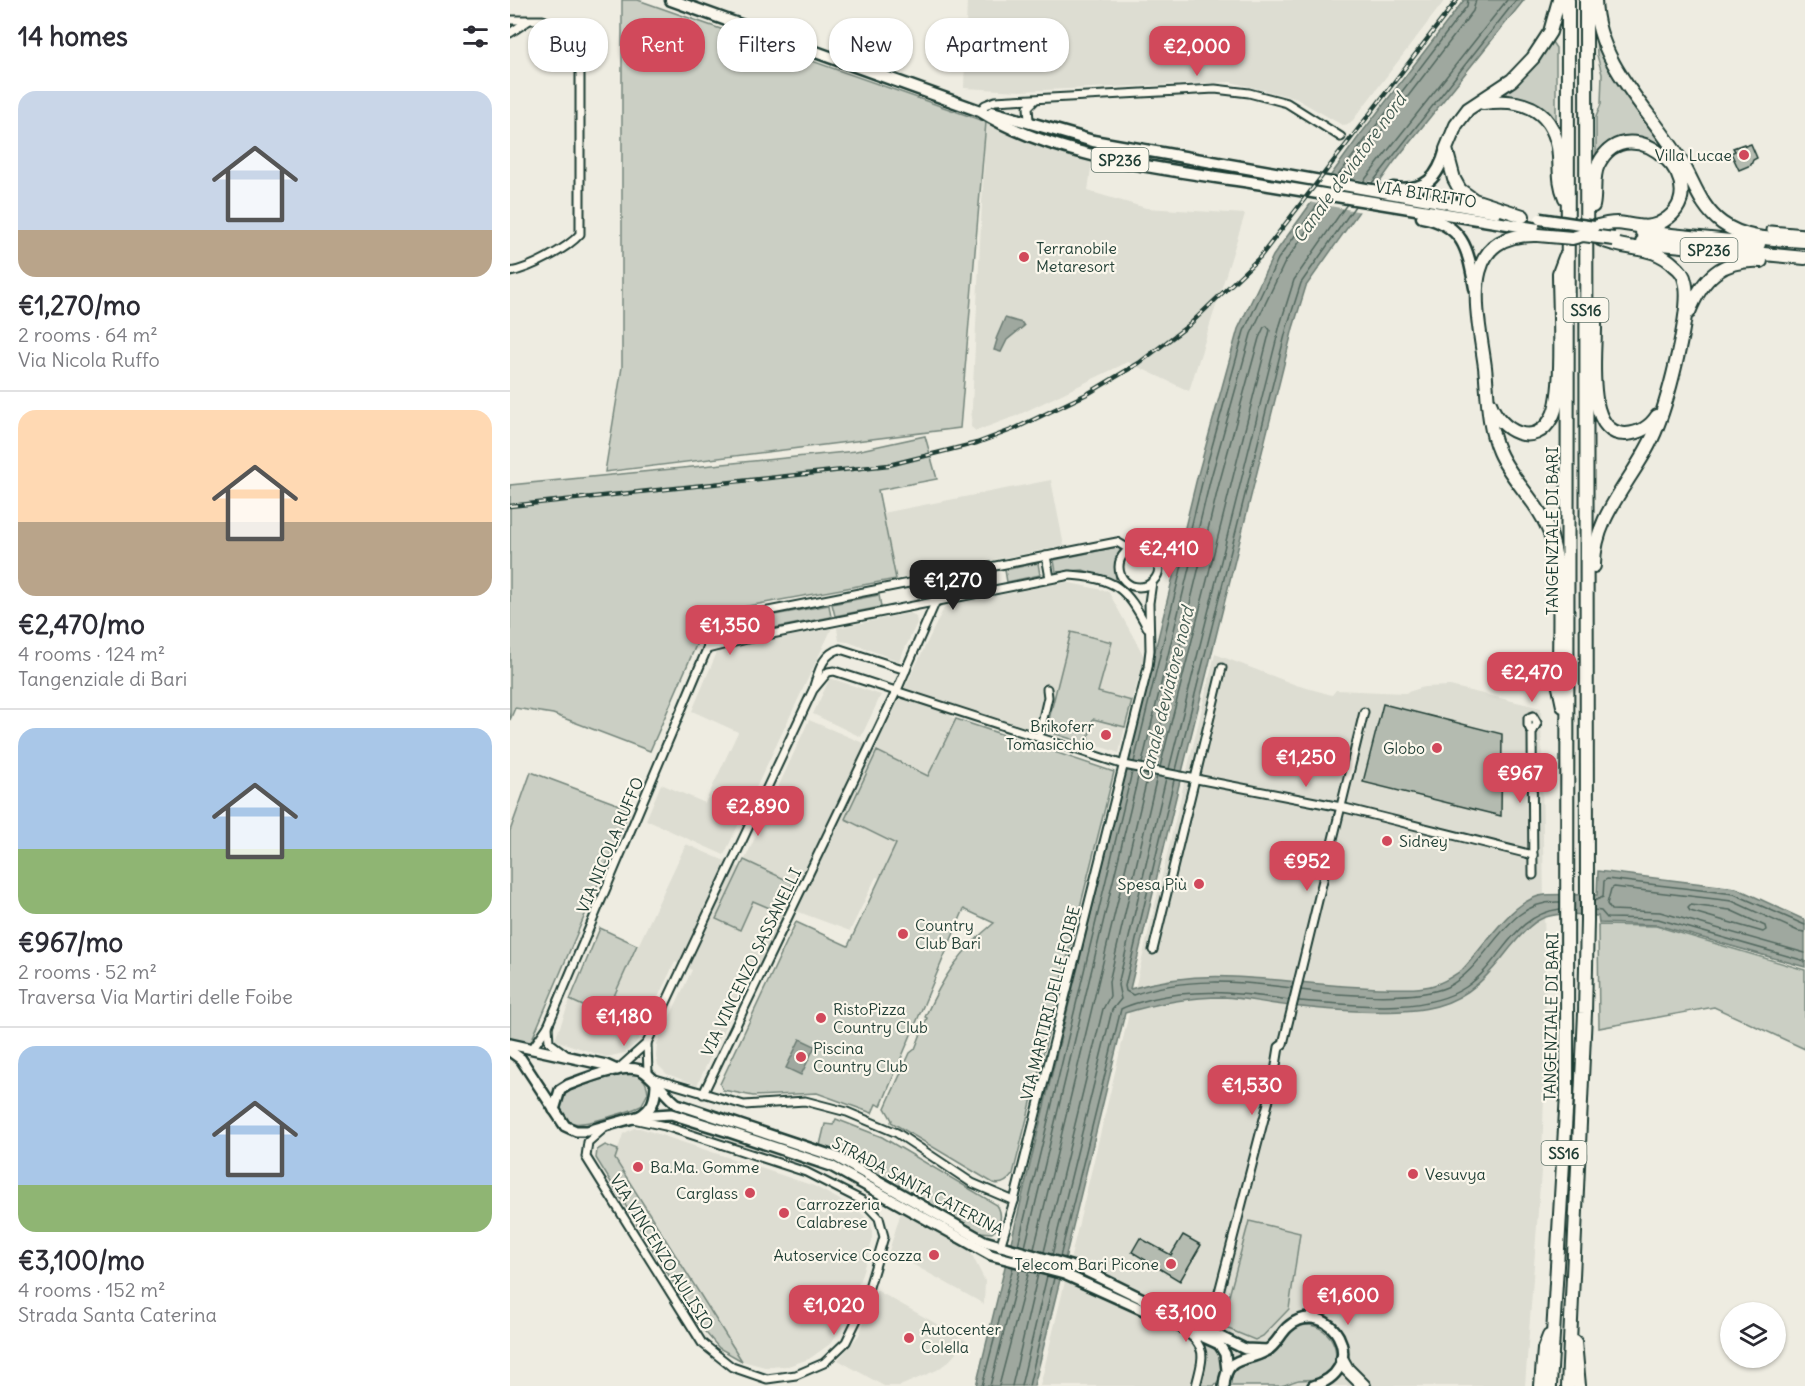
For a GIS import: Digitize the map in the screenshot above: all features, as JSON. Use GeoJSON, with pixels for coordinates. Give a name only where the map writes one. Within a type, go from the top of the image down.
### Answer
{"type":"FeatureCollection","features":[{"type":"Feature","properties":{"kind":"highway"},"geometry":{"type":"LineString","coordinates":[[1523,216],[1474,200],[1460,190],[1454,179],[1446,148],[1456,125],[1468,109],[1479,104],[1512,80],[1533,58],[1550,32],[1558,0]]}},
{"type":"Feature","properties":{"kind":"highway","name":"TANGENZIALE DI BARI"},"geometry":{"type":"LineString","coordinates":[[1550,1386],[1567,1094],[1568,0]]}},
{"type":"Feature","properties":{"kind":"highway","name":"TANGENZIALE DI BARI"},"geometry":{"type":"LineString","coordinates":[[1568,1386],[1587,920],[1586,292],[1589,230],[1586,0]]}},
{"type":"Feature","properties":{"kind":"highway"},"geometry":{"type":"LineString","coordinates":[[1595,0],[1596,17],[1603,39],[1619,74],[1679,157],[1698,196],[1711,213],[1735,231],[1750,236],[1805,241]]}},
{"type":"Feature","properties":{"kind":"highway"},"geometry":{"type":"LineString","coordinates":[[1479,104],[1507,100],[1520,102],[1540,114],[1548,123],[1558,149],[1559,182],[1568,205]]}},
{"type":"Feature","properties":{"kind":"highway"},"geometry":{"type":"LineString","coordinates":[[1569,729],[1559,687],[1557,560],[1542,517],[1500,454],[1488,415],[1488,395],[1475,289],[1478,271],[1484,258],[1493,247],[1508,238],[1539,228],[1572,238],[1589,230],[1615,223],[1645,227],[1664,220],[1672,213],[1679,200],[1682,187],[1670,162],[1653,147],[1641,144],[1623,145],[1608,152],[1599,162],[1595,172],[1594,204],[1589,230]]}},
{"type":"Feature","properties":{"kind":"highway"},"geometry":{"type":"LineString","coordinates":[[1589,230],[1614,246],[1645,248],[1662,254],[1677,267],[1685,279],[1687,292],[1684,324]]}},
{"type":"Feature","properties":{"kind":"highway","name":"SP236"},"geometry":{"type":"LineString","coordinates":[[1589,230],[1805,258]]}},
{"type":"Feature","properties":{"kind":"highway","name":"SP236"},"geometry":{"type":"LineString","coordinates":[[1614,234],[1805,248]]}},
{"type":"Feature","properties":{"kind":"highway"},"geometry":{"type":"LineString","coordinates":[[1488,395],[1500,422],[1509,430],[1521,434],[1532,433],[1542,429],[1551,419],[1558,394],[1558,273],[1568,250]]}},
{"type":"Feature","properties":{"kind":"highway"},"geometry":{"type":"LineString","coordinates":[[1586,621],[1594,586],[1596,539],[1657,427],[1684,324],[1698,290],[1715,272],[1728,265],[1757,261],[1805,265]]}},
{"type":"Feature","properties":{"kind":"highway"},"geometry":{"type":"LineString","coordinates":[[1586,292],[1594,320],[1595,398],[1603,422],[1616,433],[1634,432],[1652,424],[1662,407]]}},
{"type":"Feature","properties":{"kind":"highway"},"geometry":{"type":"LineString","coordinates":[[1572,1317],[1578,1358],[1579,1386]]}},
{"type":"Feature","properties":{"kind":"highway"},"geometry":{"type":"LineString","coordinates":[[1541,1386],[1544,1349],[1554,1323]]}},
{"type":"Feature","properties":{"kind":"highway"},"geometry":{"type":"LineString","coordinates":[[1342,1360],[1347,1369],[1364,1386]]}},
{"type":"Feature","properties":{"kind":"main road","name":"VIA BITRITTO"},"geometry":{"type":"LineString","coordinates":[[671,0],[980,111],[1033,137],[1083,152],[1266,184],[1450,209],[1523,216],[1539,228]]}},
{"type":"Feature","properties":{"kind":"main road","name":"VIA BITRITTO"},"geometry":{"type":"LineString","coordinates":[[980,111],[992,112],[1093,141],[1268,172],[1539,228]]}},
{"type":"Feature","properties":{"kind":"main road"},"geometry":{"type":"LineString","coordinates":[[1268,172],[1290,171],[1406,190],[1417,188],[1435,176],[1442,165],[1446,148]]}},
{"type":"Feature","properties":{"kind":"main road"},"geometry":{"type":"LineString","coordinates":[[1266,184],[1286,193],[1442,222],[1453,230],[1465,244],[1475,289]]}},
{"type":"Feature","properties":{"kind":"street"},"geometry":{"type":"LineString","coordinates":[[510,20],[528,19]]}},
{"type":"Feature","properties":{"kind":"street"},"geometry":{"type":"LineString","coordinates":[[510,33],[528,21]]}},
{"type":"Feature","properties":{"kind":"street"},"geometry":{"type":"LineString","coordinates":[[510,272],[523,270],[576,239],[581,227],[581,72]]}},
{"type":"Feature","properties":{"kind":"street"},"geometry":{"type":"LineString","coordinates":[[980,111],[985,105],[995,101],[1194,89],[1226,90],[1249,93],[1287,103],[1341,137]]}},
{"type":"Feature","properties":{"kind":"street"},"geometry":{"type":"LineString","coordinates":[[1035,125],[1029,120],[1028,107],[1037,99]]}},
{"type":"Feature","properties":{"kind":"street"},"geometry":{"type":"LineString","coordinates":[[1771,230],[1805,233]]}},
{"type":"Feature","properties":{"kind":"street","name":"VIA NICOLA RUFFO"},"geometry":{"type":"LineString","coordinates":[[532,1049],[548,1026],[707,649],[711,631],[716,624],[722,620],[1117,542],[1129,549]]}},
{"type":"Feature","properties":{"kind":"street"},"geometry":{"type":"LineString","coordinates":[[1115,585],[1127,583],[1140,587],[1152,582],[1160,565],[1154,552],[1142,546],[1129,549],[1120,558],[1119,565],[1122,578],[1127,583],[1127,594]]}},
{"type":"Feature","properties":{"kind":"street"},"geometry":{"type":"LineString","coordinates":[[1046,556],[1050,578]]}},
{"type":"Feature","properties":{"kind":"street"},"geometry":{"type":"LineString","coordinates":[[707,649],[747,639],[1070,575],[1096,577],[1115,585],[1127,594],[1148,628]]}},
{"type":"Feature","properties":{"kind":"street"},"geometry":{"type":"LineString","coordinates":[[931,579],[935,603]]}},
{"type":"Feature","properties":{"kind":"street","name":"VIA MARTIRI DELLE FOIBE"},"geometry":{"type":"LineString","coordinates":[[1003,1248],[1148,667],[1150,651],[1148,628],[1152,582]]}},
{"type":"Feature","properties":{"kind":"street","name":"VIA VINCENZO SASSANELLI"},"geometry":{"type":"LineString","coordinates":[[703,1094],[897,690],[935,603]]}},
{"type":"Feature","properties":{"kind":"street"},"geometry":{"type":"LineString","coordinates":[[617,1070],[648,1043],[813,690],[819,668],[828,655],[840,649],[906,670]]}},
{"type":"Feature","properties":{"kind":"street"},"geometry":{"type":"LineString","coordinates":[[1153,950],[1222,668]]}},
{"type":"Feature","properties":{"kind":"street"},"geometry":{"type":"LineString","coordinates":[[813,690],[828,672],[834,671],[1124,765],[1341,807],[1533,855]]}},
{"type":"Feature","properties":{"kind":"street"},"geometry":{"type":"LineString","coordinates":[[1039,736],[1048,697],[1047,689]]}},
{"type":"Feature","properties":{"kind":"street"},"geometry":{"type":"LineString","coordinates":[[1188,1323],[1207,1323],[1214,1315],[1364,712]]}},
{"type":"Feature","properties":{"kind":"street"},"geometry":{"type":"LineString","coordinates":[[1532,733],[1533,875]]}},
{"type":"Feature","properties":{"kind":"street"},"geometry":{"type":"LineString","coordinates":[[548,1026],[551,1046],[575,1059]]}},
{"type":"Feature","properties":{"kind":"street"},"geometry":{"type":"LineString","coordinates":[[635,1118],[650,1109],[656,1098],[648,1043]]}},
{"type":"Feature","properties":{"kind":"street","name":"STRADA SANTA CATERINA"},"geometry":{"type":"LineString","coordinates":[[510,1044],[606,1065],[617,1070]]}},
{"type":"Feature","properties":{"kind":"street","name":"STRADA SANTA CATERINA"},"geometry":{"type":"LineString","coordinates":[[510,1051],[522,1059],[565,1126],[576,1131],[635,1118],[671,1114],[831,1166],[991,1255],[1064,1275],[1219,1344],[1225,1354],[1227,1370]]}},
{"type":"Feature","properties":{"kind":"street","name":"STRADA SANTA CATERINA"},"geometry":{"type":"LineString","coordinates":[[554,1110],[560,1090],[568,1084],[617,1070],[639,1068],[677,1104],[836,1157],[984,1241],[1084,1270],[1245,1349],[1268,1350]]}},
{"type":"Feature","properties":{"kind":"street","name":"STRADA SANTA CATERINA"},"geometry":{"type":"LineString","coordinates":[[652,1079],[744,1105],[805,1101],[847,1112],[897,1133],[972,1183],[1014,1201]]}},
{"type":"Feature","properties":{"kind":"street","name":"VIA VINCENZO AULISIO"},"geometry":{"type":"LineString","coordinates":[[609,1125],[588,1142],[586,1156],[702,1343],[732,1367],[767,1379],[796,1375],[824,1363],[846,1342],[863,1307],[884,1237],[879,1218],[863,1201],[806,1172],[635,1118]]}},
{"type":"Feature","properties":{"kind":"street"},"geometry":{"type":"LineString","coordinates":[[1222,1384],[1227,1370],[1240,1359],[1268,1350],[1284,1329],[1305,1318],[1330,1325],[1341,1341],[1342,1360],[1338,1372],[1338,1386]]}},
{"type":"Feature","properties":{"kind":"street"},"geometry":{"type":"LineString","coordinates":[[1161,1320],[1198,1341],[1203,1357],[1196,1386]]}},
{"type":"Feature","properties":{"kind":"street"},"geometry":{"type":"LineString","coordinates":[[1313,1386],[1322,1384],[1338,1372]]}},
{"type":"Feature","properties":{"kind":"shaded area"},"geometry":{"type":"Polygon","coordinates":[[[622,0],[638,0],[689,18],[622,18],[622,0]]]}},
{"type":"Feature","properties":{"kind":"shaded area"},"geometry":{"type":"Polygon","coordinates":[[[967,0],[1445,0],[1350,124],[1342,125],[1295,98],[1231,82],[1020,91],[964,88],[965,72],[1069,72],[1069,18],[966,18],[967,0]]]}},
{"type":"Feature","properties":{"kind":"shaded area"},"geometry":{"type":"Polygon","coordinates":[[[705,23],[717,28],[717,72],[817,72],[817,63],[829,67],[829,72],[843,72],[986,122],[960,428],[605,472],[622,367],[622,72],[705,72],[705,23]]]}},
{"type":"Feature","properties":{"kind":"shaded area"},"geometry":{"type":"Polygon","coordinates":[[[1596,37],[1668,152],[1648,141],[1609,145],[1596,155],[1596,117],[1601,104],[1602,74],[1597,55],[1596,37]]]}},
{"type":"Feature","properties":{"kind":"shaded area"},"geometry":{"type":"Polygon","coordinates":[[[1552,42],[1556,48],[1556,127],[1522,99],[1508,95],[1506,92],[1552,42]]]}},
{"type":"Feature","properties":{"kind":"shaded area"},"geometry":{"type":"Polygon","coordinates":[[[986,122],[1048,149],[1092,161],[1088,191],[1146,208],[1245,214],[1189,391],[1128,362],[1016,416],[976,431],[971,427],[986,122]]]}},
{"type":"Feature","properties":{"kind":"shaded area"},"geometry":{"type":"Polygon","coordinates":[[[925,436],[937,479],[878,490],[896,579],[710,613],[650,751],[553,714],[515,708],[510,720],[510,485],[856,451],[925,436]]]}},
{"type":"Feature","properties":{"kind":"shaded area"},"geometry":{"type":"Polygon","coordinates":[[[1051,480],[1064,546],[896,579],[883,513],[1051,480]]]}},
{"type":"Feature","properties":{"kind":"shaded area"},"geometry":{"type":"Polygon","coordinates":[[[1121,548],[1115,564],[1116,581],[1083,570],[1056,572],[1054,560],[1121,548]]]}},
{"type":"Feature","properties":{"kind":"shaded area"},"geometry":{"type":"Polygon","coordinates":[[[1038,563],[1040,575],[1007,582],[1005,570],[1038,563]]]}},
{"type":"Feature","properties":{"kind":"shaded area"},"geometry":{"type":"Polygon","coordinates":[[[1065,582],[1108,591],[1145,658],[1132,700],[1044,733],[957,706],[951,717],[956,719],[929,776],[925,774],[893,842],[896,844],[880,878],[876,877],[850,931],[796,911],[766,973],[753,968],[697,1085],[667,1074],[658,1065],[656,1057],[657,1044],[692,970],[675,962],[636,1043],[625,1053],[606,1057],[555,1040],[570,1000],[605,1016],[686,844],[741,868],[809,720],[875,748],[945,606],[1065,582]]]}},
{"type":"Feature","properties":{"kind":"shaded area"},"geometry":{"type":"Polygon","coordinates":[[[879,595],[881,607],[835,616],[832,604],[879,595]]]}},
{"type":"Feature","properties":{"kind":"shaded area"},"geometry":{"type":"Polygon","coordinates":[[[829,605],[831,617],[743,634],[746,624],[742,624],[741,621],[829,605]]]}},
{"type":"Feature","properties":{"kind":"shaded area"},"geometry":{"type":"Polygon","coordinates":[[[910,613],[916,616],[917,623],[899,661],[848,642],[839,641],[837,628],[910,613]]]}},
{"type":"Feature","properties":{"kind":"shaded area"},"geometry":{"type":"Polygon","coordinates":[[[832,628],[724,855],[646,820],[661,784],[705,803],[738,732],[692,711],[718,650],[832,628]]]}},
{"type":"Feature","properties":{"kind":"shaded area"},"geometry":{"type":"Polygon","coordinates":[[[1071,632],[1112,642],[1098,692],[1132,701],[1125,727],[1093,719],[1087,744],[1046,731],[1071,632]]]}},
{"type":"Feature","properties":{"kind":"shaded area"},"geometry":{"type":"Polygon","coordinates":[[[1215,654],[1296,685],[1332,695],[1336,690],[1405,693],[1424,687],[1450,686],[1541,708],[1546,1032],[1542,1158],[1525,1386],[1040,1386],[1215,654]]]}},
{"type":"Feature","properties":{"kind":"shaded area"},"geometry":{"type":"Polygon","coordinates":[[[830,678],[881,695],[861,737],[813,714],[830,678]]]}},
{"type":"Feature","properties":{"kind":"shaded area"},"geometry":{"type":"Polygon","coordinates":[[[956,719],[1114,772],[1013,1174],[1007,1181],[999,1184],[993,1183],[891,1122],[885,1108],[910,1053],[915,1049],[927,1018],[925,1017],[946,977],[962,954],[994,923],[964,909],[881,1106],[876,1104],[872,1113],[817,1093],[753,1096],[723,1090],[720,1084],[796,922],[848,946],[896,844],[845,819],[877,751],[928,776],[956,719]]]}},
{"type":"Feature","properties":{"kind":"shaded area","name":"Brikoferr Tomasicchio"},"geometry":{"type":"Polygon","coordinates":[[[1093,719],[1125,727],[1119,753],[1087,742],[1093,719]]]}},
{"type":"Feature","properties":{"kind":"shaded area"},"geometry":{"type":"Polygon","coordinates":[[[531,772],[630,809],[530,1044],[510,1038],[510,831],[531,772]]]}},
{"type":"Feature","properties":{"kind":"shaded area"},"geometry":{"type":"Polygon","coordinates":[[[744,860],[793,883],[779,912],[753,901],[740,930],[716,919],[744,860]]]}},
{"type":"Feature","properties":{"kind":"shaded area"},"geometry":{"type":"Polygon","coordinates":[[[1598,925],[1656,926],[1805,970],[1805,1049],[1714,1007],[1599,1028],[1598,925]]]}},
{"type":"Feature","properties":{"kind":"shaded area"},"geometry":{"type":"Polygon","coordinates":[[[600,928],[637,945],[605,1016],[570,1000],[600,928]]]}},
{"type":"Feature","properties":{"kind":"shaded area"},"geometry":{"type":"Polygon","coordinates":[[[625,1072],[638,1076],[646,1084],[648,1093],[641,1106],[621,1114],[585,1123],[565,1119],[560,1103],[567,1091],[625,1072]]]}},
{"type":"Feature","properties":{"kind":"shaded area"},"geometry":{"type":"Polygon","coordinates":[[[836,1119],[882,1137],[997,1205],[1000,1216],[999,1224],[992,1233],[980,1232],[850,1158],[820,1145],[825,1124],[833,1125],[836,1119]]]}},
{"type":"Feature","properties":{"kind":"shaded area"},"geometry":{"type":"Polygon","coordinates":[[[634,1128],[640,1128],[814,1186],[857,1209],[866,1218],[872,1229],[872,1242],[849,1314],[830,1344],[809,1359],[788,1366],[765,1367],[742,1361],[615,1158],[623,1134],[634,1128]]]}},
{"type":"Feature","properties":{"kind":"shaded area"},"geometry":{"type":"Polygon","coordinates":[[[605,1145],[618,1150],[615,1159],[742,1361],[719,1348],[701,1327],[596,1158],[597,1150],[605,1145]]]}},
{"type":"Feature","properties":{"kind":"shaded area","name":"Autoservice Cocozza"},"geometry":{"type":"Polygon","coordinates":[[[901,1212],[970,1251],[985,1281],[984,1304],[889,1251],[901,1212]]]}},
{"type":"Feature","properties":{"kind":"shaded area"},"geometry":{"type":"Polygon","coordinates":[[[1249,1221],[1300,1233],[1289,1309],[1263,1336],[1255,1340],[1221,1326],[1249,1221]]]}},
{"type":"Feature","properties":{"kind":"shaded area","name":"Autocenter Colella"},"geometry":{"type":"Polygon","coordinates":[[[876,1290],[967,1341],[949,1361],[937,1370],[900,1386],[884,1386],[838,1360],[859,1335],[876,1290]]]}},
{"type":"Feature","properties":{"kind":"shaded area"},"geometry":{"type":"Polygon","coordinates":[[[1306,1325],[1324,1331],[1334,1345],[1336,1354],[1334,1363],[1322,1377],[1299,1380],[1281,1386],[1230,1386],[1237,1369],[1272,1355],[1291,1333],[1306,1325]]]}},
{"type":"Feature","properties":{"kind":"shaded area"},"geometry":{"type":"Polygon","coordinates":[[[1204,1342],[1216,1351],[1223,1361],[1222,1373],[1214,1386],[1199,1386],[1206,1355],[1204,1342]]]}},
{"type":"Feature","properties":{"kind":"water","name":"Canale deviatore nord"},"geometry":{"type":"Polygon","coordinates":[[[1464,0],[1524,0],[1394,162],[1306,286],[1293,328],[1130,989],[1168,980],[1194,977],[1252,978],[1380,988],[1428,987],[1445,981],[1462,970],[1499,925],[1521,905],[1533,898],[1545,895],[1597,895],[1598,871],[1736,888],[1805,920],[1805,967],[1657,925],[1599,923],[1598,916],[1560,915],[1546,917],[1535,922],[1495,967],[1469,991],[1437,1006],[1404,1011],[1365,1011],[1210,997],[1174,1001],[1125,1013],[1034,1386],[976,1386],[1197,478],[1238,329],[1273,256],[1357,139],[1464,0]]]}},
{"type":"Feature","properties":{"kind":"water"},"geometry":{"type":"Polygon","coordinates":[[[1005,318],[1022,323],[1024,326],[1007,340],[1001,352],[994,350],[1005,318]]]}},
{"type":"Feature","properties":{"kind":"water","name":"Piscina Country Club"},"geometry":{"type":"Polygon","coordinates":[[[800,1039],[815,1046],[801,1075],[786,1068],[800,1039]]]}},
{"type":"Feature","properties":{"kind":"pier"},"geometry":{"type":"Polygon","coordinates":[[[1328,175],[1382,183],[1362,212],[1308,202],[1328,175]]]}},
{"type":"Feature","properties":{"kind":"building","name":"Villa Lucae"},"geometry":{"type":"Polygon","coordinates":[[[1744,144],[1745,146],[1751,144],[1757,158],[1751,165],[1739,170],[1731,153],[1735,151],[1733,148],[1744,144]]]}},
{"type":"Feature","properties":{"kind":"building","name":"Globo"},"geometry":{"type":"Polygon","coordinates":[[[1383,704],[1502,734],[1501,816],[1363,782],[1383,704]]]}},
{"type":"Feature","properties":{"kind":"building","name":"Telecom Bari Picone"},"geometry":{"type":"Polygon","coordinates":[[[1183,1235],[1201,1245],[1180,1281],[1132,1252],[1140,1238],[1171,1255],[1183,1235]]]}},
{"type":"Feature","properties":{"kind":"railway"},"geometry":{"type":"LineString","coordinates":[[510,506],[889,465],[977,443],[1014,429],[1089,393],[1139,363],[1189,325],[1260,257],[1457,0]]}},
{"type":"Feature","properties":{"kind":"place","name":"Villa Lucae"},"geometry":{"type":"Point","coordinates":[1744,155]}},
{"type":"Feature","properties":{"kind":"place","name":"Terranobile Metaresort"},"geometry":{"type":"Point","coordinates":[1024,257]}},
{"type":"Feature","properties":{"kind":"place","name":"Brikoferr Tomasicchio"},"geometry":{"type":"Point","coordinates":[1106,735]}},
{"type":"Feature","properties":{"kind":"place","name":"Globo"},"geometry":{"type":"Point","coordinates":[1437,748]}},
{"type":"Feature","properties":{"kind":"place","name":"Sidney"},"geometry":{"type":"Point","coordinates":[1387,841]}},
{"type":"Feature","properties":{"kind":"place","name":"Spesa Più"},"geometry":{"type":"Point","coordinates":[1199,884]}},
{"type":"Feature","properties":{"kind":"place","name":"Country Club Bari"},"geometry":{"type":"Point","coordinates":[903,934]}},
{"type":"Feature","properties":{"kind":"place","name":"RistoPizza Country Club"},"geometry":{"type":"Point","coordinates":[821,1018]}},
{"type":"Feature","properties":{"kind":"place","name":"Piscina Country Club"},"geometry":{"type":"Point","coordinates":[801,1057]}},
{"type":"Feature","properties":{"kind":"place","name":"Ba.Ma. Gomme"},"geometry":{"type":"Point","coordinates":[638,1167]}},
{"type":"Feature","properties":{"kind":"place","name":"Vesuvya"},"geometry":{"type":"Point","coordinates":[1413,1174]}},
{"type":"Feature","properties":{"kind":"place","name":"Carglass"},"geometry":{"type":"Point","coordinates":[750,1193]}},
{"type":"Feature","properties":{"kind":"place","name":"Carrozzeria Calabrese"},"geometry":{"type":"Point","coordinates":[784,1213]}},
{"type":"Feature","properties":{"kind":"place","name":"Autoservice Cocozza"},"geometry":{"type":"Point","coordinates":[934,1255]}},
{"type":"Feature","properties":{"kind":"place","name":"Telecom Bari Picone"},"geometry":{"type":"Point","coordinates":[1171,1264]}},
{"type":"Feature","properties":{"kind":"place","name":"Autocenter Colella"},"geometry":{"type":"Point","coordinates":[909,1338]}}]}
